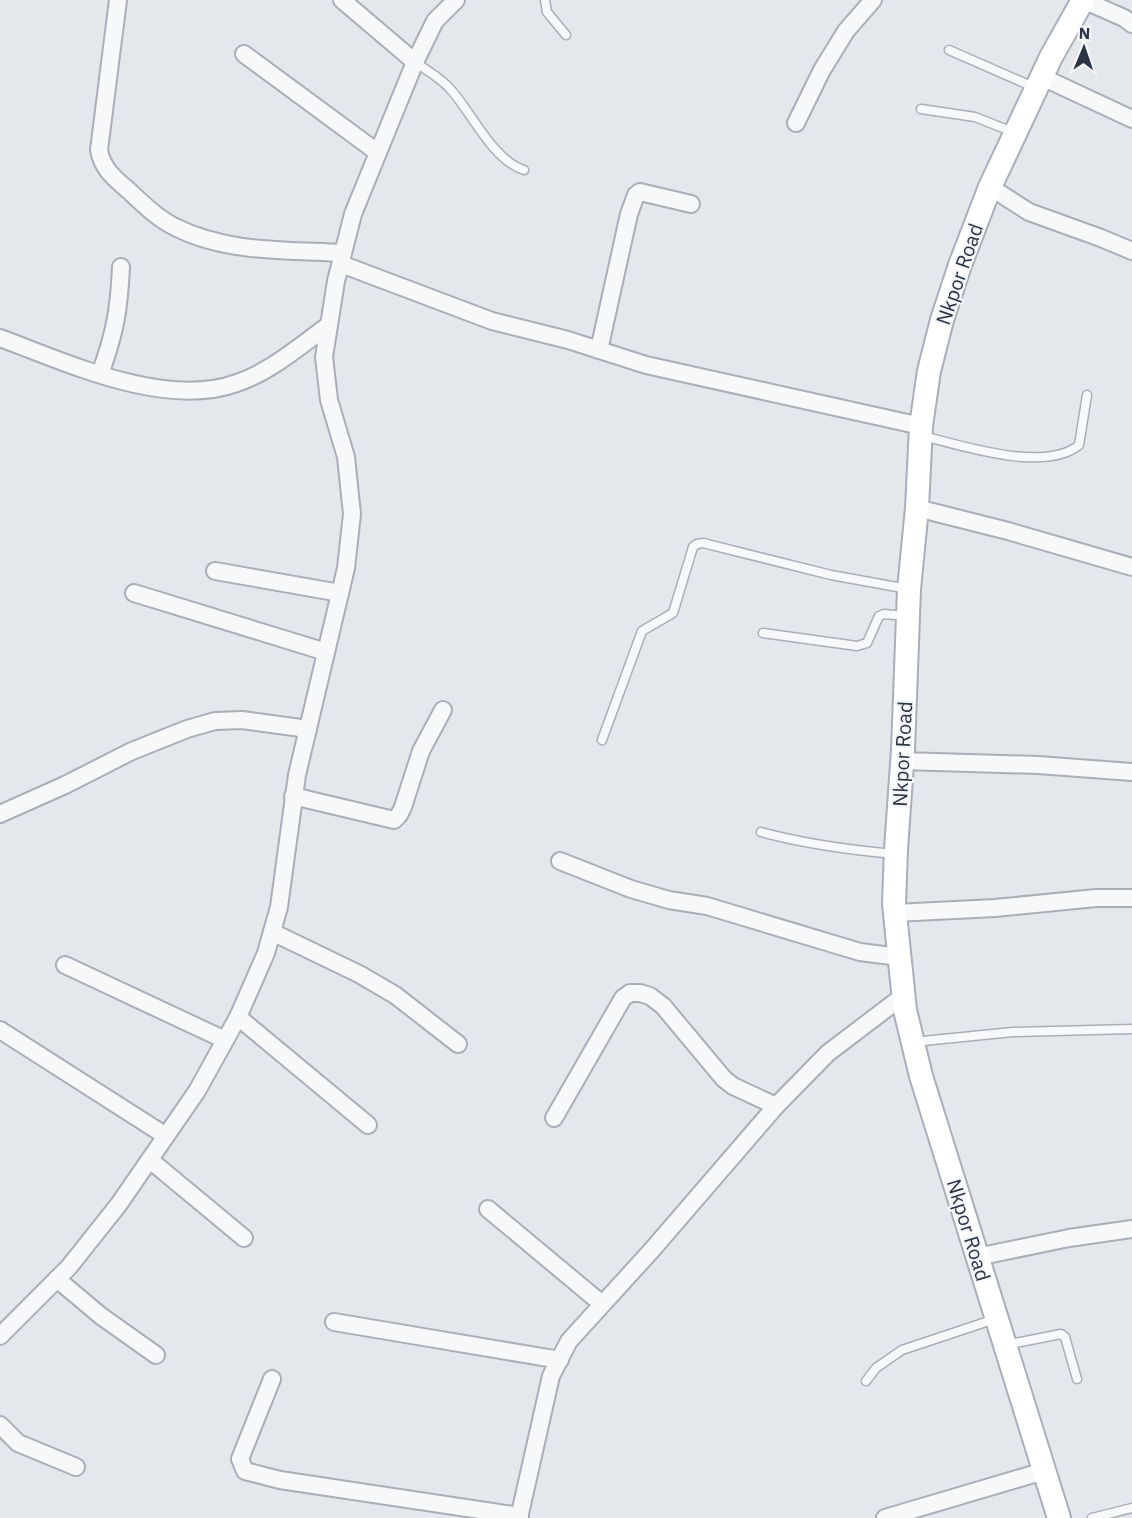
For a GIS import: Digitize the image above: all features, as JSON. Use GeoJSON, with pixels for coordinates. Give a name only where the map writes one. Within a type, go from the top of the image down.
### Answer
{"type":"FeatureCollection","features":[{"type":"Feature","properties":{"kind":"street"},"geometry":{"type":"LineString","coordinates":[[118,0],[99,150],[100,160],[109,173],[139,201],[174,227],[214,243],[342,259],[492,321],[658,368],[920,430]]}},
{"type":"Feature","properties":{"kind":"street"},"geometry":{"type":"LineString","coordinates":[[342,0],[415,62]]}},
{"type":"Feature","properties":{"kind":"street"},"geometry":{"type":"LineString","coordinates":[[0,1336],[69,1267],[119,1204],[166,1137],[197,1091],[238,1017],[266,953],[279,907],[293,796],[346,568],[352,514],[346,457],[329,400],[324,357],[342,259],[353,214],[415,62],[435,21],[456,0]]}},
{"type":"Feature","properties":{"kind":"street"},"geometry":{"type":"LineString","coordinates":[[796,123],[822,70],[846,31],[873,0]]}},
{"type":"Feature","properties":{"kind":"street"},"geometry":{"type":"LineString","coordinates":[[1083,0],[1124,18],[1132,24]]}},
{"type":"Feature","properties":{"kind":"street","name":"Nkpor Road"},"geometry":{"type":"LineString","coordinates":[[1059,1518],[977,1257],[913,1042],[903,996],[899,957],[896,854],[903,761],[909,589],[917,508],[920,430],[929,371],[942,320],[960,265],[990,187],[1039,82],[1083,0]]}},
{"type":"Feature","properties":{"kind":"street"},"geometry":{"type":"LineString","coordinates":[[244,54],[377,152]]}},
{"type":"Feature","properties":{"kind":"street"},"geometry":{"type":"LineString","coordinates":[[1039,82],[1132,119]]}},
{"type":"Feature","properties":{"kind":"street"},"geometry":{"type":"LineString","coordinates":[[990,187],[1029,212],[1132,251]]}},
{"type":"Feature","properties":{"kind":"street"},"geometry":{"type":"LineString","coordinates":[[599,350],[629,214],[636,195],[640,192],[691,204]]}},
{"type":"Feature","properties":{"kind":"street"},"geometry":{"type":"LineString","coordinates":[[100,374],[113,339],[119,304],[120,267]]}},
{"type":"Feature","properties":{"kind":"street"},"geometry":{"type":"LineString","coordinates":[[0,338],[100,374],[156,389],[201,391],[237,383],[276,363],[329,325]]}},
{"type":"Feature","properties":{"kind":"street"},"geometry":{"type":"LineString","coordinates":[[917,508],[1008,531],[1132,567]]}},
{"type":"Feature","properties":{"kind":"street"},"geometry":{"type":"LineString","coordinates":[[215,571],[340,593]]}},
{"type":"Feature","properties":{"kind":"street"},"geometry":{"type":"LineString","coordinates":[[134,593],[326,652]]}},
{"type":"Feature","properties":{"kind":"street"},"geometry":{"type":"LineString","coordinates":[[293,796],[394,820],[403,807],[421,751],[443,710]]}},
{"type":"Feature","properties":{"kind":"street"},"geometry":{"type":"LineString","coordinates":[[0,814],[65,785],[132,751],[196,726],[215,721],[242,720],[308,729]]}},
{"type":"Feature","properties":{"kind":"street"},"geometry":{"type":"LineString","coordinates":[[903,761],[1038,765],[1132,772]]}},
{"type":"Feature","properties":{"kind":"street"},"geometry":{"type":"LineString","coordinates":[[560,861],[631,889],[669,900],[707,906],[860,952],[899,957]]}},
{"type":"Feature","properties":{"kind":"street"},"geometry":{"type":"LineString","coordinates":[[896,913],[995,908],[1096,898],[1132,898]]}},
{"type":"Feature","properties":{"kind":"street"},"geometry":{"type":"LineString","coordinates":[[272,932],[359,974],[386,990],[458,1044]]}},
{"type":"Feature","properties":{"kind":"street"},"geometry":{"type":"LineString","coordinates":[[65,965],[225,1040]]}},
{"type":"Feature","properties":{"kind":"street"},"geometry":{"type":"LineString","coordinates":[[554,1118],[623,998],[630,993],[650,996],[663,1006],[724,1079],[733,1086],[776,1106]]}},
{"type":"Feature","properties":{"kind":"street"},"geometry":{"type":"LineString","coordinates":[[272,1379],[240,1459],[245,1471],[279,1480],[520,1517],[551,1376],[569,1341],[776,1106],[828,1053],[903,996]]}},
{"type":"Feature","properties":{"kind":"street"},"geometry":{"type":"LineString","coordinates":[[238,1017],[368,1125]]}},
{"type":"Feature","properties":{"kind":"street"},"geometry":{"type":"LineString","coordinates":[[0,1029],[166,1137]]}},
{"type":"Feature","properties":{"kind":"street"},"geometry":{"type":"LineString","coordinates":[[150,1160],[244,1238]]}},
{"type":"Feature","properties":{"kind":"street"},"geometry":{"type":"LineString","coordinates":[[488,1209],[602,1304]]}},
{"type":"Feature","properties":{"kind":"street"},"geometry":{"type":"LineString","coordinates":[[977,1257],[1069,1238],[1132,1229]]}},
{"type":"Feature","properties":{"kind":"street"},"geometry":{"type":"LineString","coordinates":[[57,1279],[101,1316],[156,1355]]}},
{"type":"Feature","properties":{"kind":"street"},"geometry":{"type":"LineString","coordinates":[[334,1322],[560,1360]]}},
{"type":"Feature","properties":{"kind":"street"},"geometry":{"type":"LineString","coordinates":[[0,1425],[18,1443],[76,1467]]}},
{"type":"Feature","properties":{"kind":"street"},"geometry":{"type":"LineString","coordinates":[[885,1518],[1044,1471]]}},
{"type":"Feature","properties":{"kind":"lane"},"geometry":{"type":"LineString","coordinates":[[545,0],[547,12],[566,35]]}},
{"type":"Feature","properties":{"kind":"lane"},"geometry":{"type":"LineString","coordinates":[[949,50],[1039,82]]}},
{"type":"Feature","properties":{"kind":"lane"},"geometry":{"type":"LineString","coordinates":[[415,62],[451,89],[502,157],[516,168],[524,170]]}},
{"type":"Feature","properties":{"kind":"lane"},"geometry":{"type":"LineString","coordinates":[[921,108],[975,117],[1016,132]]}},
{"type":"Feature","properties":{"kind":"lane"},"geometry":{"type":"LineString","coordinates":[[920,430],[992,453],[1020,458],[1065,453],[1079,445],[1087,395]]}},
{"type":"Feature","properties":{"kind":"lane"},"geometry":{"type":"LineString","coordinates":[[602,740],[642,631],[673,613],[693,547],[697,543],[831,575],[909,589]]}},
{"type":"Feature","properties":{"kind":"lane"},"geometry":{"type":"LineString","coordinates":[[763,633],[857,646],[867,643],[879,616],[884,614],[908,616]]}},
{"type":"Feature","properties":{"kind":"lane"},"geometry":{"type":"LineString","coordinates":[[760,832],[801,843],[896,854]]}},
{"type":"Feature","properties":{"kind":"lane"},"geometry":{"type":"LineString","coordinates":[[913,1042],[1013,1032],[1132,1029]]}},
{"type":"Feature","properties":{"kind":"lane"},"geometry":{"type":"LineString","coordinates":[[866,1381],[876,1368],[902,1350],[997,1319]]}},
{"type":"Feature","properties":{"kind":"lane"},"geometry":{"type":"LineString","coordinates":[[1005,1345],[1061,1335],[1065,1337],[1077,1378]]}},
{"type":"Feature","properties":{"kind":"lane"},"geometry":{"type":"LineString","coordinates":[[1092,1518],[1132,1508]]}}]}
